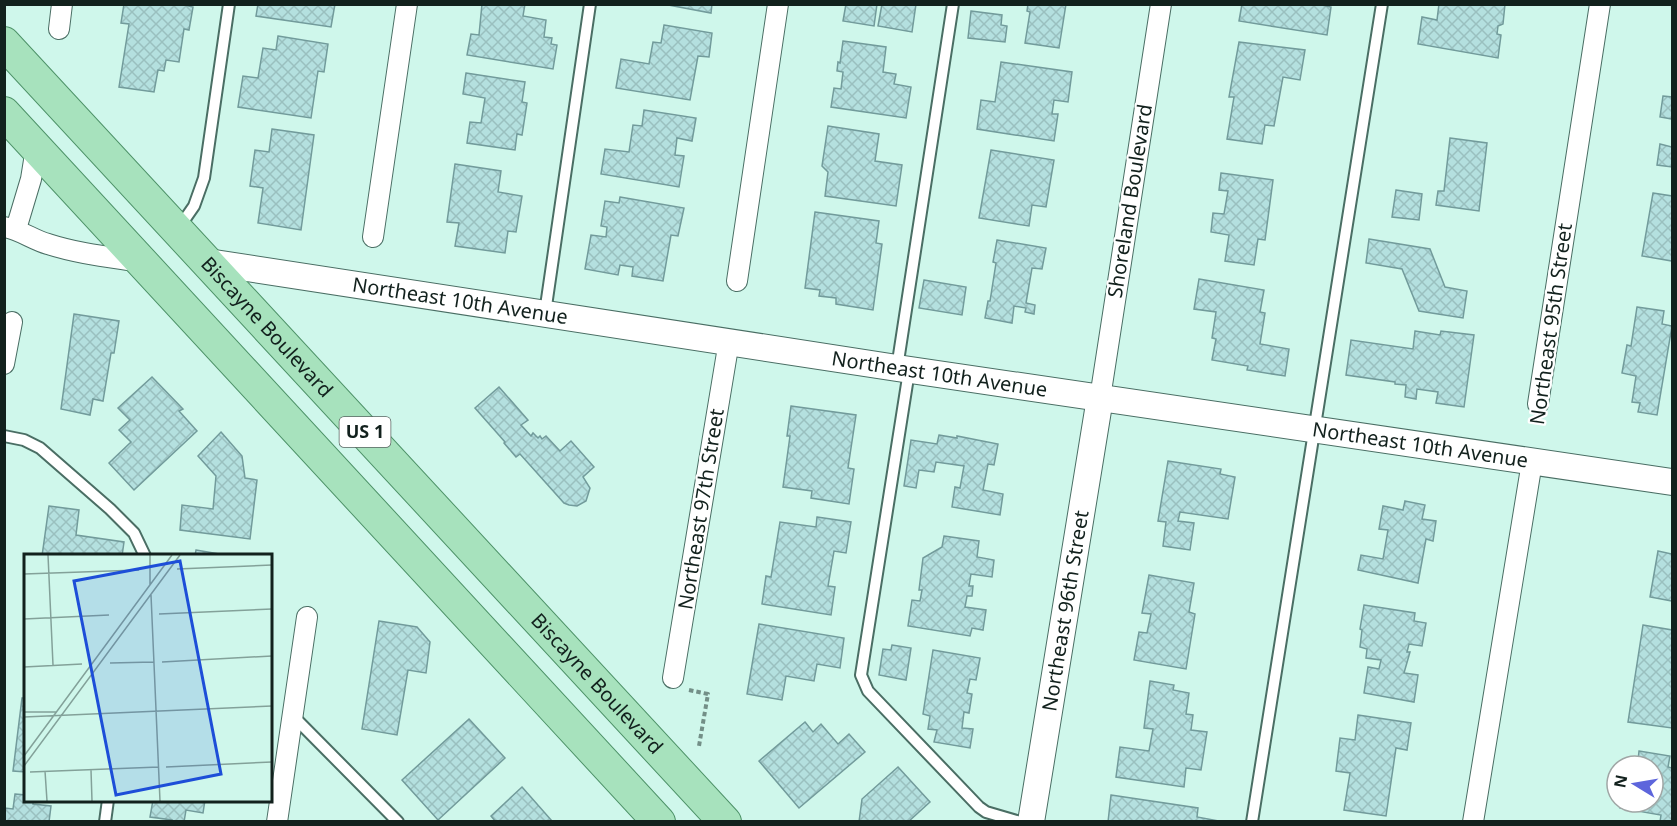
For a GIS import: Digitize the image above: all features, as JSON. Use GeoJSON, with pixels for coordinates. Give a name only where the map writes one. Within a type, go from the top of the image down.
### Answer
{"type":"FeatureCollection","features":[{"type":"Feature","properties":{"kind":"main road","name":"Biscayne Boulevard"},"geometry":{"type":"LineString","coordinates":[[4,43],[725,822]]}},
{"type":"Feature","properties":{"kind":"main road","name":"US 1"},"geometry":{"type":"LineString","coordinates":[[4,113],[659,822]]}},
{"type":"Feature","properties":{"kind":"street"},"geometry":{"type":"LineString","coordinates":[[59,29],[62,4]]}},
{"type":"Feature","properties":{"kind":"street"},"geometry":{"type":"LineString","coordinates":[[373,237],[407,4]]}},
{"type":"Feature","properties":{"kind":"street"},"geometry":{"type":"LineString","coordinates":[[737,281],[778,4]]}},
{"type":"Feature","properties":{"kind":"street","name":"Shoreland Boulevard"},"geometry":{"type":"LineString","coordinates":[[1100,398],[1161,4]]}},
{"type":"Feature","properties":{"kind":"street","name":"Northeast 95th Street"},"geometry":{"type":"LineString","coordinates":[[1538,404],[1600,4]]}},
{"type":"Feature","properties":{"kind":"street"},"geometry":{"type":"LineString","coordinates":[[36,148],[31,179],[10,228],[42,243],[72,252],[142,261]]}},
{"type":"Feature","properties":{"kind":"street","name":"Northeast 10th Avenue"},"geometry":{"type":"LineString","coordinates":[[208,262],[904,369],[1672,482]]}},
{"type":"Feature","properties":{"kind":"street"},"geometry":{"type":"LineString","coordinates":[[4,364],[12,322]]}},
{"type":"Feature","properties":{"kind":"street","name":"Northeast 97th Street"},"geometry":{"type":"LineString","coordinates":[[673,678],[729,341]]}},
{"type":"Feature","properties":{"kind":"street","name":"Northeast 96th Street"},"geometry":{"type":"LineString","coordinates":[[1031,822],[1100,398]]}},
{"type":"Feature","properties":{"kind":"street"},"geometry":{"type":"LineString","coordinates":[[1473,822],[1532,462]]}},
{"type":"Feature","properties":{"kind":"street"},"geometry":{"type":"LineString","coordinates":[[277,822],[307,617]]}},
{"type":"Feature","properties":{"kind":"lane"},"geometry":{"type":"LineString","coordinates":[[178,229],[194,206],[202,184],[229,4]]}},
{"type":"Feature","properties":{"kind":"lane"},"geometry":{"type":"LineString","coordinates":[[544,314],[590,4]]}},
{"type":"Feature","properties":{"kind":"lane"},"geometry":{"type":"LineString","coordinates":[[953,4],[861,675],[868,691],[979,807],[986,812],[1020,822]]}},
{"type":"Feature","properties":{"kind":"lane"},"geometry":{"type":"LineString","coordinates":[[1252,822],[1382,4]]}},
{"type":"Feature","properties":{"kind":"lane"},"geometry":{"type":"LineString","coordinates":[[4,436],[24,440],[40,448],[134,533],[145,554]]}},
{"type":"Feature","properties":{"kind":"lane"},"geometry":{"type":"LineString","coordinates":[[292,716],[398,822]]}},
{"type":"Feature","properties":{"kind":"lane"},"geometry":{"type":"LineString","coordinates":[[105,822],[108,802]]}},
{"type":"Feature","properties":{"kind":"path"},"geometry":{"type":"LineString","coordinates":[[673,678],[681,688],[708,694],[699,746]]}},
{"type":"Feature","properties":{"kind":"building"},"geometry":{"type":"Polygon","coordinates":[[[124,4],[180,4],[193,7],[189,30],[184,29],[179,62],[166,60],[164,71],[158,70],[154,92],[119,87],[129,24],[121,23],[124,4]]]}},
{"type":"Feature","properties":{"kind":"building"},"geometry":{"type":"Polygon","coordinates":[[[258,4],[335,4],[331,27],[256,16],[258,4]]]}},
{"type":"Feature","properties":{"kind":"building"},"geometry":{"type":"Polygon","coordinates":[[[482,4],[525,4],[523,16],[546,20],[544,37],[552,38],[551,44],[557,45],[553,69],[467,55],[471,34],[479,35],[482,4]]]}},
{"type":"Feature","properties":{"kind":"building"},"geometry":{"type":"Polygon","coordinates":[[[663,4],[712,4],[711,13],[663,4]]]}},
{"type":"Feature","properties":{"kind":"building"},"geometry":{"type":"Polygon","coordinates":[[[846,4],[877,4],[874,26],[843,21],[846,4]]]}},
{"type":"Feature","properties":{"kind":"building"},"geometry":{"type":"Polygon","coordinates":[[[882,4],[916,4],[912,32],[878,26],[882,4]]]}},
{"type":"Feature","properties":{"kind":"building"},"geometry":{"type":"Polygon","coordinates":[[[1028,4],[1066,4],[1059,48],[1025,43],[1030,12],[1027,11],[1028,4]]]}},
{"type":"Feature","properties":{"kind":"building"},"geometry":{"type":"Polygon","coordinates":[[[1242,4],[1317,4],[1331,7],[1327,35],[1239,21],[1242,4]]]}},
{"type":"Feature","properties":{"kind":"building"},"geometry":{"type":"Polygon","coordinates":[[[1439,4],[1505,4],[1503,24],[1498,26],[1497,34],[1501,35],[1498,58],[1418,44],[1422,17],[1437,20],[1439,4]]]}},
{"type":"Feature","properties":{"kind":"building"},"geometry":{"type":"Polygon","coordinates":[[[971,11],[1002,15],[1001,25],[1007,26],[1005,42],[968,38],[971,11]]]}},
{"type":"Feature","properties":{"kind":"building"},"geometry":{"type":"Polygon","coordinates":[[[664,25],[712,33],[709,57],[698,56],[690,100],[616,88],[621,59],[649,64],[653,42],[661,43],[664,25]]]}},
{"type":"Feature","properties":{"kind":"building"},"geometry":{"type":"Polygon","coordinates":[[[278,36],[328,44],[324,72],[318,71],[311,118],[238,107],[243,76],[258,78],[263,48],[276,50],[278,36]]]}},
{"type":"Feature","properties":{"kind":"building"},"geometry":{"type":"Polygon","coordinates":[[[843,41],[886,47],[883,72],[896,74],[894,84],[911,87],[906,118],[831,107],[834,88],[841,89],[843,72],[837,71],[843,41]]]}},
{"type":"Feature","properties":{"kind":"building"},"geometry":{"type":"Polygon","coordinates":[[[1239,42],[1305,50],[1300,80],[1283,77],[1274,126],[1265,125],[1262,144],[1227,139],[1234,97],[1229,97],[1239,42]]]}},
{"type":"Feature","properties":{"kind":"building"},"geometry":{"type":"Polygon","coordinates":[[[1001,62],[1072,72],[1068,102],[1054,100],[1052,114],[1058,114],[1054,141],[977,129],[981,100],[995,102],[1001,62]]]}},
{"type":"Feature","properties":{"kind":"building"},"geometry":{"type":"Polygon","coordinates":[[[466,73],[525,82],[522,102],[527,103],[522,135],[517,134],[515,150],[467,143],[470,122],[481,123],[485,98],[463,94],[466,73]]]}},
{"type":"Feature","properties":{"kind":"building"},"geometry":{"type":"Polygon","coordinates":[[[1663,96],[1672,97],[1672,119],[1660,117],[1663,96]]]}},
{"type":"Feature","properties":{"kind":"building"},"geometry":{"type":"Polygon","coordinates":[[[644,110],[696,118],[692,141],[677,138],[675,155],[684,156],[679,187],[601,174],[605,149],[629,152],[633,125],[642,126],[644,110]]]}},
{"type":"Feature","properties":{"kind":"building"},"geometry":{"type":"Polygon","coordinates":[[[828,126],[879,134],[875,161],[902,165],[896,206],[825,196],[828,172],[822,166],[828,126]]]}},
{"type":"Feature","properties":{"kind":"building"},"geometry":{"type":"Polygon","coordinates":[[[272,129],[314,135],[301,230],[258,223],[263,188],[250,186],[255,150],[269,152],[272,129]]]}},
{"type":"Feature","properties":{"kind":"building"},"geometry":{"type":"Polygon","coordinates":[[[1450,138],[1487,143],[1479,211],[1436,205],[1438,191],[1444,191],[1450,138]]]}},
{"type":"Feature","properties":{"kind":"building"},"geometry":{"type":"Polygon","coordinates":[[[1660,144],[1672,147],[1672,167],[1657,165],[1660,144]]]}},
{"type":"Feature","properties":{"kind":"building"},"geometry":{"type":"Polygon","coordinates":[[[991,150],[1054,160],[1046,207],[1032,205],[1029,226],[979,218],[991,150]]]}},
{"type":"Feature","properties":{"kind":"building"},"geometry":{"type":"Polygon","coordinates":[[[455,164],[501,171],[498,192],[522,196],[516,232],[508,231],[505,253],[455,246],[459,223],[447,222],[455,164]]]}},
{"type":"Feature","properties":{"kind":"building"},"geometry":{"type":"Polygon","coordinates":[[[1221,173],[1273,180],[1265,240],[1258,239],[1254,265],[1225,261],[1229,235],[1211,232],[1213,213],[1224,214],[1228,191],[1219,190],[1221,173]]]}},
{"type":"Feature","properties":{"kind":"building"},"geometry":{"type":"Polygon","coordinates":[[[1396,190],[1422,194],[1419,220],[1392,217],[1396,190]]]}},
{"type":"Feature","properties":{"kind":"building"},"geometry":{"type":"Polygon","coordinates":[[[1653,193],[1672,196],[1672,261],[1642,256],[1653,193]]]}},
{"type":"Feature","properties":{"kind":"building"},"geometry":{"type":"Polygon","coordinates":[[[620,197],[684,208],[678,236],[671,235],[663,281],[632,276],[633,267],[620,265],[618,275],[585,269],[591,235],[606,237],[607,227],[601,226],[605,201],[619,203],[620,197]]]}},
{"type":"Feature","properties":{"kind":"building"},"geometry":{"type":"Polygon","coordinates":[[[815,212],[879,221],[876,243],[882,244],[873,310],[836,304],[836,298],[819,296],[820,290],[805,288],[815,212]]]}},
{"type":"Feature","properties":{"kind":"building"},"geometry":{"type":"Polygon","coordinates":[[[1369,239],[1430,249],[1445,287],[1467,291],[1463,318],[1419,311],[1402,269],[1366,263],[1369,239]]]}},
{"type":"Feature","properties":{"kind":"building"},"geometry":{"type":"Polygon","coordinates":[[[997,240],[1046,248],[1042,269],[1032,268],[1026,303],[1035,305],[1034,314],[1025,312],[1026,308],[1014,306],[1012,323],[985,318],[996,263],[993,262],[997,240]]]}},
{"type":"Feature","properties":{"kind":"building"},"geometry":{"type":"Polygon","coordinates":[[[1199,279],[1264,290],[1260,312],[1265,313],[1260,344],[1289,349],[1285,376],[1247,370],[1248,366],[1212,360],[1216,339],[1212,338],[1216,312],[1194,309],[1199,279]]]}},
{"type":"Feature","properties":{"kind":"building"},"geometry":{"type":"Polygon","coordinates":[[[924,280],[966,287],[962,315],[919,308],[924,280]]]}},
{"type":"Feature","properties":{"kind":"building"},"geometry":{"type":"Polygon","coordinates":[[[1637,307],[1664,311],[1662,324],[1672,326],[1657,415],[1638,412],[1640,403],[1632,402],[1636,376],[1622,373],[1627,345],[1631,346],[1637,307]]]}},
{"type":"Feature","properties":{"kind":"building"},"geometry":{"type":"Polygon","coordinates":[[[74,314],[119,321],[103,401],[93,399],[90,415],[61,409],[74,314]]]}},
{"type":"Feature","properties":{"kind":"building"},"geometry":{"type":"Polygon","coordinates":[[[1415,331],[1440,335],[1441,331],[1474,335],[1464,407],[1436,403],[1438,392],[1417,389],[1416,399],[1405,397],[1406,385],[1346,375],[1351,340],[1413,349],[1415,331]]]}},
{"type":"Feature","properties":{"kind":"building"},"geometry":{"type":"Polygon","coordinates":[[[152,377],[183,409],[179,411],[197,431],[134,490],[109,463],[131,442],[119,430],[130,420],[118,408],[152,377]]]}},
{"type":"Feature","properties":{"kind":"building"},"geometry":{"type":"Polygon","coordinates":[[[499,387],[528,420],[521,425],[531,436],[533,433],[542,439],[546,436],[560,451],[571,441],[594,467],[583,477],[590,488],[586,501],[577,506],[564,503],[520,454],[516,457],[475,408],[499,387]]]}},
{"type":"Feature","properties":{"kind":"building"},"geometry":{"type":"Polygon","coordinates":[[[791,406],[856,415],[848,468],[854,469],[849,504],[811,498],[812,491],[783,487],[790,436],[787,436],[791,406]]]}},
{"type":"Feature","properties":{"kind":"building"},"geometry":{"type":"Polygon","coordinates":[[[221,432],[242,456],[245,478],[257,480],[250,539],[180,530],[182,505],[213,509],[216,476],[198,456],[221,432]]]}},
{"type":"Feature","properties":{"kind":"building"},"geometry":{"type":"Polygon","coordinates":[[[939,435],[998,444],[994,465],[988,464],[983,490],[1003,494],[1000,515],[952,507],[955,487],[960,488],[964,466],[936,462],[934,472],[919,470],[916,488],[904,486],[911,440],[937,444],[939,435]]]}},
{"type":"Feature","properties":{"kind":"building"},"geometry":{"type":"Polygon","coordinates":[[[1168,461],[1221,469],[1220,474],[1235,477],[1228,519],[1180,512],[1178,521],[1194,523],[1190,550],[1163,546],[1166,522],[1158,521],[1168,461]]]}},
{"type":"Feature","properties":{"kind":"building"},"geometry":{"type":"Polygon","coordinates":[[[1405,501],[1425,505],[1422,519],[1436,521],[1433,541],[1426,539],[1418,583],[1358,570],[1361,555],[1383,559],[1388,530],[1379,529],[1383,506],[1403,510],[1405,501]]]}},
{"type":"Feature","properties":{"kind":"building"},"geometry":{"type":"Polygon","coordinates":[[[49,506],[79,510],[76,535],[124,542],[122,554],[42,554],[49,506]]]}},
{"type":"Feature","properties":{"kind":"building"},"geometry":{"type":"Polygon","coordinates":[[[817,517],[851,522],[846,553],[834,551],[828,586],[835,587],[831,615],[762,604],[766,576],[771,577],[780,522],[816,527],[817,517]]]}},
{"type":"Feature","properties":{"kind":"building"},"geometry":{"type":"Polygon","coordinates":[[[944,536],[979,541],[977,557],[994,560],[992,577],[971,574],[969,586],[973,586],[972,596],[967,596],[965,607],[986,610],[983,630],[972,628],[970,636],[908,626],[912,600],[920,601],[923,558],[942,547],[944,536]]]}},
{"type":"Feature","properties":{"kind":"building"},"geometry":{"type":"Polygon","coordinates":[[[196,550],[219,554],[195,554],[196,550]]]}},
{"type":"Feature","properties":{"kind":"building"},"geometry":{"type":"Polygon","coordinates":[[[1658,551],[1672,554],[1672,601],[1650,597],[1658,551]]]}},
{"type":"Feature","properties":{"kind":"building"},"geometry":{"type":"Polygon","coordinates":[[[1149,575],[1194,583],[1189,612],[1195,614],[1186,669],[1134,660],[1139,632],[1147,633],[1151,614],[1142,613],[1149,575]]]}},
{"type":"Feature","properties":{"kind":"building"},"geometry":{"type":"Polygon","coordinates":[[[1364,605],[1415,613],[1414,621],[1426,623],[1422,646],[1409,644],[1407,652],[1410,652],[1404,673],[1418,675],[1414,702],[1364,693],[1368,667],[1379,669],[1381,660],[1366,658],[1367,649],[1360,647],[1364,605]]]}},
{"type":"Feature","properties":{"kind":"building"},"geometry":{"type":"Polygon","coordinates":[[[379,621],[417,627],[430,642],[426,673],[408,670],[397,735],[362,729],[379,621]]]}},
{"type":"Feature","properties":{"kind":"building"},"geometry":{"type":"Polygon","coordinates":[[[759,624],[844,638],[840,668],[817,664],[814,681],[786,676],[782,700],[747,694],[759,624]]]}},
{"type":"Feature","properties":{"kind":"building"},"geometry":{"type":"Polygon","coordinates":[[[1643,625],[1672,630],[1672,728],[1628,722],[1643,625]]]}},
{"type":"Feature","properties":{"kind":"building"},"geometry":{"type":"Polygon","coordinates":[[[892,645],[911,648],[906,680],[879,675],[883,649],[891,650],[892,645]]]}},
{"type":"Feature","properties":{"kind":"building"},"geometry":{"type":"Polygon","coordinates":[[[933,650],[980,658],[976,680],[970,679],[967,693],[972,694],[969,713],[964,712],[962,728],[973,729],[970,748],[934,742],[937,730],[928,729],[930,716],[923,714],[933,650]]]}},
{"type":"Feature","properties":{"kind":"building"},"geometry":{"type":"Polygon","coordinates":[[[1150,681],[1174,685],[1173,690],[1189,693],[1186,714],[1193,715],[1191,730],[1207,732],[1201,770],[1186,768],[1184,787],[1116,777],[1120,747],[1149,751],[1153,729],[1144,728],[1150,681]]]}},
{"type":"Feature","properties":{"kind":"building"},"geometry":{"type":"Polygon","coordinates":[[[22,698],[24,698],[24,772],[13,771],[22,698]]]}},
{"type":"Feature","properties":{"kind":"building"},"geometry":{"type":"Polygon","coordinates":[[[1358,715],[1411,723],[1407,750],[1396,748],[1386,816],[1344,810],[1350,773],[1336,771],[1340,738],[1355,740],[1358,715]]]}},
{"type":"Feature","properties":{"kind":"building"},"geometry":{"type":"Polygon","coordinates":[[[469,719],[505,758],[438,820],[402,780],[469,719]]]}},
{"type":"Feature","properties":{"kind":"building"},"geometry":{"type":"Polygon","coordinates":[[[805,722],[813,732],[821,724],[838,744],[849,734],[865,752],[799,808],[759,761],[805,722]]]}},
{"type":"Feature","properties":{"kind":"building"},"geometry":{"type":"Polygon","coordinates":[[[1639,751],[1658,754],[1639,754],[1639,751]]]}},
{"type":"Feature","properties":{"kind":"building"},"geometry":{"type":"Polygon","coordinates":[[[1665,755],[1670,756],[1668,767],[1672,768],[1672,822],[1660,822],[1661,815],[1655,814],[1665,814],[1665,755]]]}},
{"type":"Feature","properties":{"kind":"building"},"geometry":{"type":"Polygon","coordinates":[[[898,767],[930,802],[908,822],[859,822],[862,799],[898,767]]]}},
{"type":"Feature","properties":{"kind":"building"},"geometry":{"type":"Polygon","coordinates":[[[522,787],[552,822],[496,822],[491,816],[522,787]]]}},
{"type":"Feature","properties":{"kind":"building"},"geometry":{"type":"Polygon","coordinates":[[[15,794],[24,795],[24,802],[51,806],[49,822],[4,822],[5,808],[13,809],[15,794]]]}},
{"type":"Feature","properties":{"kind":"building"},"geometry":{"type":"Polygon","coordinates":[[[1111,795],[1198,808],[1197,817],[1224,822],[1108,822],[1111,795]]]}},
{"type":"Feature","properties":{"kind":"building"},"geometry":{"type":"Polygon","coordinates":[[[153,802],[205,802],[203,813],[186,810],[184,822],[150,817],[153,802]]]}}]}
